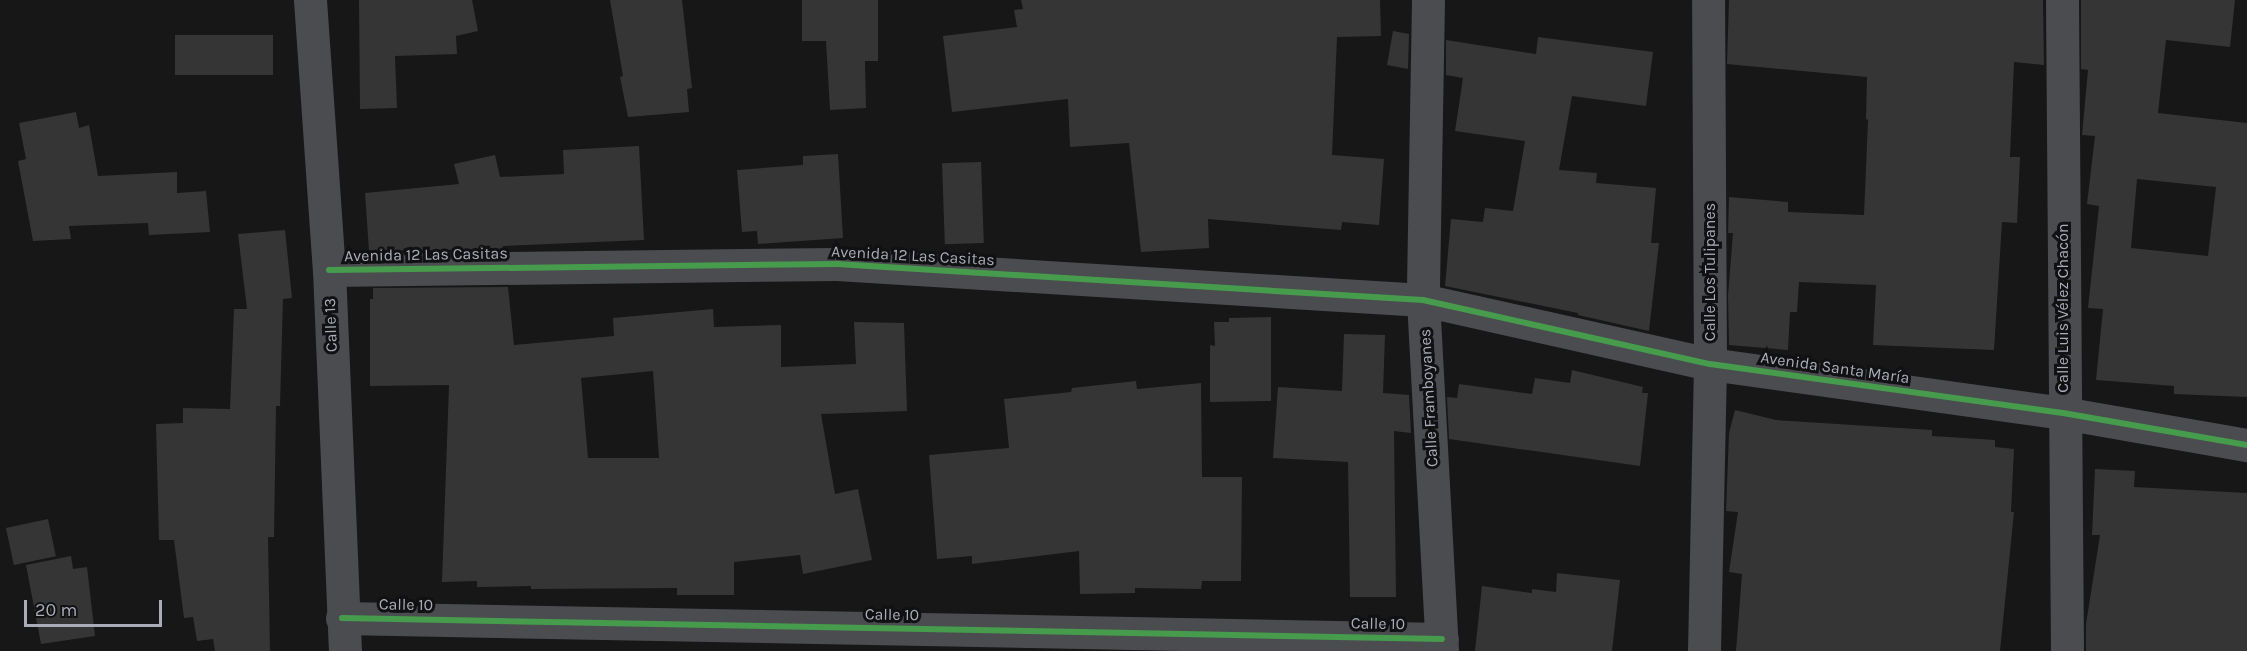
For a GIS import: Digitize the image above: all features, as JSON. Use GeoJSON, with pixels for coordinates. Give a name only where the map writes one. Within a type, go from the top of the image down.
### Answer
{"type":"FeatureCollection","features":[{"type":"Feature","properties":{"kind":"street","name":"Calle 13"},"geometry":{"type":"LineString","coordinates":[[310,0],[329,270],[345,651]]}},
{"type":"Feature","properties":{"kind":"street","name":"Calle Framboyanes"},"geometry":{"type":"LineString","coordinates":[[1428,0],[1423,300],[1442,645]]}},
{"type":"Feature","properties":{"kind":"street","name":"Calle Los Tulipanes"},"geometry":{"type":"LineString","coordinates":[[1704,651],[1710,364],[1708,0]]}},
{"type":"Feature","properties":{"kind":"street","name":"Calle Luis Vélez Chacón"},"geometry":{"type":"LineString","coordinates":[[2062,0],[2063,413],[2067,651]]}},
{"type":"Feature","properties":{"kind":"street","name":"Avenida 12 Las Casitas"},"geometry":{"type":"LineString","coordinates":[[329,270],[837,264],[1423,300]]}},
{"type":"Feature","properties":{"kind":"street","name":"Avenida Santa María"},"geometry":{"type":"LineString","coordinates":[[1423,300],[1710,364],[2063,413],[2247,444]]}},
{"type":"Feature","properties":{"kind":"street","name":"Calle 10"},"geometry":{"type":"LineString","coordinates":[[342,618],[1442,645]]}},
{"type":"Feature","properties":{"kind":"building"},"geometry":{"type":"Polygon","coordinates":[[[359,0],[472,0],[478,31],[456,36],[457,54],[395,56],[397,108],[360,109],[359,0]]]}},
{"type":"Feature","properties":{"kind":"building"},"geometry":{"type":"Polygon","coordinates":[[[610,0],[682,0],[692,88],[687,89],[689,112],[628,117],[620,77],[623,76],[610,0]]]}},
{"type":"Feature","properties":{"kind":"building"},"geometry":{"type":"Polygon","coordinates":[[[802,0],[878,0],[878,61],[865,61],[866,108],[830,110],[826,41],[802,41],[802,0]]]}},
{"type":"Feature","properties":{"kind":"building"},"geometry":{"type":"Polygon","coordinates":[[[1021,0],[1380,0],[1381,36],[1337,37],[1332,155],[1384,159],[1379,225],[1342,222],[1341,230],[1208,219],[1209,248],[1141,252],[1129,143],[1070,147],[1068,99],[952,112],[943,36],[1017,27],[1014,10],[1023,9],[1021,0]]]}},
{"type":"Feature","properties":{"kind":"building"},"geometry":{"type":"Polygon","coordinates":[[[1729,0],[2043,0],[2044,65],[2014,62],[2010,157],[2020,157],[2017,223],[2002,222],[1994,350],[1873,345],[1876,285],[1799,282],[1797,312],[1790,312],[1788,350],[1729,345],[1728,296],[1733,233],[1728,233],[1729,197],[1788,202],[1788,212],[1864,215],[1868,120],[1866,119],[1867,77],[1727,64],[1729,0]]]}},
{"type":"Feature","properties":{"kind":"building"},"geometry":{"type":"Polygon","coordinates":[[[2081,0],[2235,0],[2230,47],[2166,40],[2158,113],[2247,123],[2247,397],[2174,394],[2174,386],[2096,380],[2103,309],[2088,308],[2099,206],[2087,204],[2095,136],[2082,135],[2088,70],[2081,69],[2081,0]],[[2137,179],[2131,248],[2208,256],[2216,187],[2137,179]]]}},
{"type":"Feature","properties":{"kind":"building"},"geometry":{"type":"Polygon","coordinates":[[[1393,31],[1409,34],[1408,69],[1387,65],[1393,31]]]}},
{"type":"Feature","properties":{"kind":"building"},"geometry":{"type":"Polygon","coordinates":[[[175,35],[273,35],[273,75],[175,75],[175,35]]]}},
{"type":"Feature","properties":{"kind":"building"},"geometry":{"type":"Polygon","coordinates":[[[1538,37],[1653,52],[1646,106],[1572,96],[1559,170],[1597,173],[1596,183],[1656,188],[1651,243],[1659,243],[1649,331],[1578,315],[1578,313],[1445,286],[1451,219],[1483,222],[1485,208],[1513,211],[1525,141],[1455,131],[1463,78],[1446,75],[1446,40],[1536,54],[1538,37]]]}},
{"type":"Feature","properties":{"kind":"building"},"geometry":{"type":"Polygon","coordinates":[[[76,112],[79,128],[89,125],[98,176],[177,172],[177,193],[206,191],[210,232],[149,235],[148,223],[69,226],[71,239],[33,241],[18,161],[26,159],[19,123],[76,112]]]}},
{"type":"Feature","properties":{"kind":"building"},"geometry":{"type":"Polygon","coordinates":[[[639,146],[644,240],[503,246],[503,249],[369,251],[365,193],[459,184],[454,164],[495,155],[500,177],[564,174],[563,150],[639,146]]]}},
{"type":"Feature","properties":{"kind":"building"},"geometry":{"type":"Polygon","coordinates":[[[838,154],[843,238],[758,244],[757,231],[742,232],[737,170],[803,165],[803,156],[838,154]]]}},
{"type":"Feature","properties":{"kind":"building"},"geometry":{"type":"Polygon","coordinates":[[[981,162],[984,243],[945,244],[942,163],[981,162]]]}},
{"type":"Feature","properties":{"kind":"building"},"geometry":{"type":"Polygon","coordinates":[[[285,230],[292,298],[283,299],[280,406],[276,406],[274,537],[268,537],[270,651],[215,651],[213,639],[197,641],[193,617],[184,618],[174,540],[159,540],[156,424],[183,423],[183,408],[230,409],[234,309],[247,309],[238,234],[285,230]]]}},
{"type":"Feature","properties":{"kind":"building"},"geometry":{"type":"Polygon","coordinates":[[[508,287],[514,345],[614,336],[613,318],[713,309],[714,327],[781,325],[781,367],[856,364],[854,322],[904,323],[907,411],[821,414],[835,494],[858,489],[872,560],[803,574],[800,555],[734,562],[734,595],[677,595],[677,588],[531,589],[531,586],[477,587],[477,581],[442,582],[449,385],[370,386],[370,299],[373,299],[373,288],[508,287]],[[653,371],[581,378],[588,458],[659,458],[653,371]]]}},
{"type":"Feature","properties":{"kind":"building"},"geometry":{"type":"Polygon","coordinates":[[[1271,317],[1271,401],[1210,402],[1210,345],[1215,346],[1214,322],[1229,322],[1229,318],[1271,317]]]}},
{"type":"Feature","properties":{"kind":"building"},"geometry":{"type":"Polygon","coordinates":[[[1344,334],[1385,335],[1383,393],[1409,395],[1411,433],[1394,431],[1396,597],[1350,597],[1348,462],[1273,458],[1278,387],[1342,391],[1344,334]]]}},
{"type":"Feature","properties":{"kind":"building"},"geometry":{"type":"Polygon","coordinates":[[[1572,370],[1643,387],[1642,393],[1648,393],[1640,466],[1449,439],[1447,397],[1457,398],[1459,384],[1532,394],[1535,378],[1570,383],[1572,370]]]}},
{"type":"Feature","properties":{"kind":"building"},"geometry":{"type":"Polygon","coordinates":[[[1136,381],[1137,389],[1201,383],[1202,477],[1242,477],[1241,581],[1202,581],[1201,589],[1135,588],[1135,593],[1080,594],[1079,551],[972,564],[972,556],[937,559],[929,455],[1009,448],[1004,399],[1071,392],[1072,388],[1136,381]]]}},
{"type":"Feature","properties":{"kind":"building"},"geometry":{"type":"Polygon","coordinates":[[[1735,410],[1776,420],[1932,430],[1932,436],[1995,440],[1995,447],[2014,449],[2011,512],[2014,512],[2000,651],[1736,651],[1742,574],[1729,572],[1738,512],[1726,511],[1729,433],[1735,410]]]}},
{"type":"Feature","properties":{"kind":"building"},"geometry":{"type":"Polygon","coordinates":[[[2095,469],[2135,471],[2134,487],[2247,493],[2247,651],[2086,651],[2086,624],[2100,535],[2092,535],[2095,469]]]}},
{"type":"Feature","properties":{"kind":"building"},"geometry":{"type":"Polygon","coordinates":[[[48,519],[56,556],[14,565],[6,528],[48,519]]]}},
{"type":"Feature","properties":{"kind":"building"},"geometry":{"type":"Polygon","coordinates":[[[71,556],[73,569],[87,567],[95,636],[41,644],[26,565],[71,556]]]}},
{"type":"Feature","properties":{"kind":"building"},"geometry":{"type":"Polygon","coordinates":[[[1557,573],[1620,580],[1612,651],[1475,651],[1482,586],[1532,593],[1532,589],[1556,592],[1557,573]]]}},
{"type":"Feature","properties":{"kind":"cycle path"},"geometry":{"type":"LineString","coordinates":[[329,270],[837,264],[1423,300],[1710,364],[2063,413],[2247,445]]}},
{"type":"Feature","properties":{"kind":"cycle path"},"geometry":{"type":"LineString","coordinates":[[342,618],[1442,639]]}}]}
